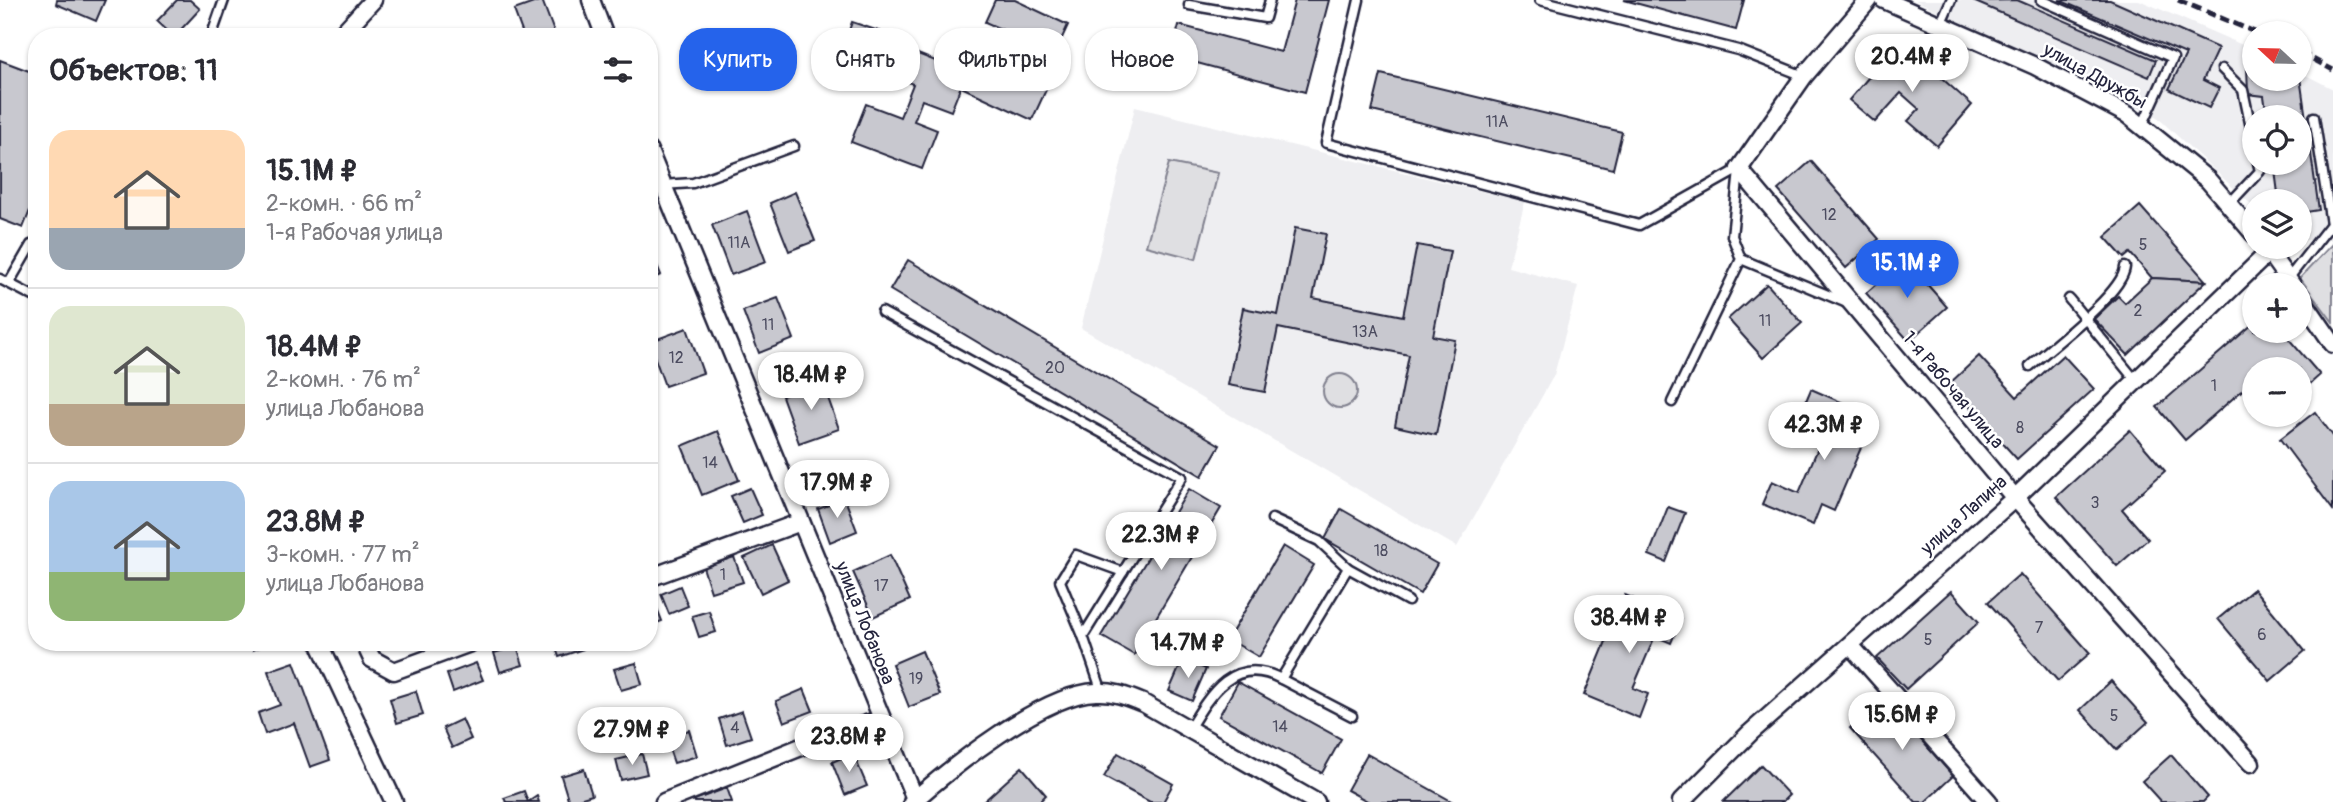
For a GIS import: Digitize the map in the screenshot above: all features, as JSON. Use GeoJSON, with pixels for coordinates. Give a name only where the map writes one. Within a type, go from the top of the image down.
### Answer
{"type":"FeatureCollection","features":[{"type":"Feature","properties":{"kind":"street"},"geometry":{"type":"LineString","coordinates":[[347,28],[373,0]]}},
{"type":"Feature","properties":{"kind":"street"},"geometry":{"type":"LineString","coordinates":[[591,0],[602,28]]}},
{"type":"Feature","properties":{"kind":"street"},"geometry":{"type":"LineString","coordinates":[[1739,169],[1804,76],[1869,0]]}},
{"type":"Feature","properties":{"kind":"street","name":"улица Дружбы"},"geometry":{"type":"LineString","coordinates":[[1884,0],[2035,66],[2128,115],[2208,180],[2242,220]]}},
{"type":"Feature","properties":{"kind":"street","name":"1-я Рабочая улица"},"geometry":{"type":"LineString","coordinates":[[1739,169],[2015,498],[2251,763]]}},
{"type":"Feature","properties":{"kind":"street","name":"улица Лобанова"},"geometry":{"type":"LineString","coordinates":[[658,183],[801,522],[913,801]]}},
{"type":"Feature","properties":{"kind":"street","name":"улица Лапина"},"geometry":{"type":"LineString","coordinates":[[1681,802],[1750,733],[2015,498],[2258,259]]}},
{"type":"Feature","properties":{"kind":"street"},"geometry":{"type":"LineString","coordinates":[[2312,313],[2333,344]]}},
{"type":"Feature","properties":{"kind":"street"},"geometry":{"type":"LineString","coordinates":[[658,575],[801,522]]}},
{"type":"Feature","properties":{"kind":"street"},"geometry":{"type":"LineString","coordinates":[[1850,645],[1989,802]]}},
{"type":"Feature","properties":{"kind":"street"},"geometry":{"type":"LineString","coordinates":[[324,651],[394,802]]}},
{"type":"Feature","properties":{"kind":"street"},"geometry":{"type":"LineString","coordinates":[[368,651],[372,659],[394,671],[448,651]]}},
{"type":"Feature","properties":{"kind":"street"},"geometry":{"type":"LineString","coordinates":[[913,801],[998,734],[1058,702],[1102,692],[1119,693],[1143,703],[1316,802]]}},
{"type":"Feature","properties":{"kind":"street"},"geometry":{"type":"LineString","coordinates":[[664,802],[821,739],[882,719]]}},
{"type":"Feature","properties":{"kind":"lane"},"geometry":{"type":"LineString","coordinates":[[214,28],[224,0]]}},
{"type":"Feature","properties":{"kind":"lane"},"geometry":{"type":"LineString","coordinates":[[1189,5],[1265,18],[1270,0]]}},
{"type":"Feature","properties":{"kind":"lane"},"geometry":{"type":"LineString","coordinates":[[1359,0],[1326,143],[1639,225],[1739,169]]}},
{"type":"Feature","properties":{"kind":"lane"},"geometry":{"type":"LineString","coordinates":[[1540,0],[1738,50],[1804,76]]}},
{"type":"Feature","properties":{"kind":"lane"},"geometry":{"type":"LineString","coordinates":[[1940,24],[1951,0]]}},
{"type":"Feature","properties":{"kind":"lane"},"geometry":{"type":"LineString","coordinates":[[2041,0],[2174,58],[2142,126]]}},
{"type":"Feature","properties":{"kind":"lane"},"geometry":{"type":"LineString","coordinates":[[2222,69],[2243,90],[2246,105]]}},
{"type":"Feature","properties":{"kind":"lane"},"geometry":{"type":"LineString","coordinates":[[2296,273],[2331,224],[2314,117]]}},
{"type":"Feature","properties":{"kind":"lane"},"geometry":{"type":"LineString","coordinates":[[658,178],[693,183],[794,146]]}},
{"type":"Feature","properties":{"kind":"lane"},"geometry":{"type":"LineString","coordinates":[[1739,169],[1732,236],[1741,259],[1857,308]]}},
{"type":"Feature","properties":{"kind":"lane"},"geometry":{"type":"LineString","coordinates":[[2229,204],[2256,175]]}},
{"type":"Feature","properties":{"kind":"lane"},"geometry":{"type":"LineString","coordinates":[[28,249],[4,281],[28,293]]}},
{"type":"Feature","properties":{"kind":"lane"},"geometry":{"type":"LineString","coordinates":[[1672,402],[1741,259]]}},
{"type":"Feature","properties":{"kind":"lane"},"geometry":{"type":"LineString","coordinates":[[2030,366],[2085,318],[2124,277],[2125,267]]}},
{"type":"Feature","properties":{"kind":"lane"},"geometry":{"type":"LineString","coordinates":[[2069,299],[2136,381]]}},
{"type":"Feature","properties":{"kind":"lane"},"geometry":{"type":"LineString","coordinates":[[882,312],[1182,478],[1083,636]]}},
{"type":"Feature","properties":{"kind":"lane"},"geometry":{"type":"LineString","coordinates":[[1272,519],[1320,541],[1348,568],[1408,600]]}},
{"type":"Feature","properties":{"kind":"lane"},"geometry":{"type":"LineString","coordinates":[[1102,692],[1060,581],[1076,555],[1122,572]]}},
{"type":"Feature","properties":{"kind":"lane"},"geometry":{"type":"LineString","coordinates":[[1281,679],[1348,568]]}},
{"type":"Feature","properties":{"kind":"lane"},"geometry":{"type":"LineString","coordinates":[[1189,729],[1211,692],[1238,672],[1269,673],[1352,716]]}},
{"type":"Feature","properties":{"kind":"shaded area"},"geometry":{"type":"Polygon","coordinates":[[[1915,0],[2139,0],[2242,45],[2242,91],[2312,91],[2312,78],[2333,89],[2333,240],[2312,240],[2312,189],[2242,189],[2242,196],[2157,117],[1915,0]]]}},
{"type":"Feature","properties":{"kind":"shaded area"},"geometry":{"type":"Polygon","coordinates":[[[1135,107],[1525,202],[1508,267],[1578,286],[1554,375],[1457,547],[1081,328],[1135,107]]]}},
{"type":"Feature","properties":{"kind":"shaded area"},"geometry":{"type":"Polygon","coordinates":[[[1169,163],[1218,173],[1196,259],[1146,246],[1169,163]]]}},
{"type":"Feature","properties":{"kind":"shaded area"},"geometry":{"type":"Polygon","coordinates":[[[2333,243],[2333,322],[2312,294],[2312,273],[2305,273],[2333,243]]]}},
{"type":"Feature","properties":{"kind":"shaded area"},"geometry":{"type":"Polygon","coordinates":[[[1340,374],[1352,379],[1357,391],[1352,403],[1340,408],[1328,403],[1323,391],[1328,379],[1340,374]]]}},
{"type":"Feature","properties":{"kind":"building"},"geometry":{"type":"Polygon","coordinates":[[[57,0],[105,0],[96,21],[56,4],[57,0]]]}},
{"type":"Feature","properties":{"kind":"building"},"geometry":{"type":"Polygon","coordinates":[[[177,0],[190,0],[200,9],[182,28],[164,28],[157,21],[177,0]]]}},
{"type":"Feature","properties":{"kind":"building"},"geometry":{"type":"Polygon","coordinates":[[[542,0],[553,28],[521,28],[514,10],[542,0]]]}},
{"type":"Feature","properties":{"kind":"building"},"geometry":{"type":"Polygon","coordinates":[[[995,0],[1015,0],[1068,25],[1067,28],[998,28],[985,22],[995,0]]]}},
{"type":"Feature","properties":{"kind":"building"},"geometry":{"type":"Polygon","coordinates":[[[1295,0],[1329,0],[1305,92],[1198,63],[1198,30],[1281,52],[1295,0]]]}},
{"type":"Feature","properties":{"kind":"building"},"geometry":{"type":"Polygon","coordinates":[[[1624,0],[1744,0],[1736,30],[1624,0]]]}},
{"type":"Feature","properties":{"kind":"building"},"geometry":{"type":"Polygon","coordinates":[[[2017,0],[2156,60],[2149,77],[1973,1],[2017,0]]]}},
{"type":"Feature","properties":{"kind":"building"},"geometry":{"type":"Polygon","coordinates":[[[2059,0],[2110,0],[2218,48],[2203,80],[2219,88],[2209,108],[2169,89],[2186,54],[2059,0]]]}},
{"type":"Feature","properties":{"kind":"building"},"geometry":{"type":"Polygon","coordinates":[[[852,22],[870,28],[850,28],[852,22]]]}},
{"type":"Feature","properties":{"kind":"building"},"geometry":{"type":"Polygon","coordinates":[[[1900,41],[1972,105],[1937,146],[1908,121],[1919,109],[1901,93],[1875,122],[1849,100],[1900,41]]]}},
{"type":"Feature","properties":{"kind":"building"},"geometry":{"type":"Polygon","coordinates":[[[920,55],[934,60],[934,91],[959,91],[951,111],[922,100],[914,121],[937,130],[922,169],[851,142],[866,104],[900,117],[910,91],[920,91],[920,55]]]}},
{"type":"Feature","properties":{"kind":"building"},"geometry":{"type":"Polygon","coordinates":[[[0,60],[28,71],[28,216],[23,228],[0,219],[0,60]]]}},
{"type":"Feature","properties":{"kind":"building"},"geometry":{"type":"Polygon","coordinates":[[[1381,74],[1622,132],[1613,169],[1372,111],[1381,74]]]}},
{"type":"Feature","properties":{"kind":"building"},"geometry":{"type":"Polygon","coordinates":[[[970,91],[1045,91],[1032,120],[970,91]]]}},
{"type":"Feature","properties":{"kind":"building"},"geometry":{"type":"Polygon","coordinates":[[[2248,91],[2302,91],[2304,105],[2265,105],[2264,96],[2248,94],[2248,91]]]}},
{"type":"Feature","properties":{"kind":"building"},"geometry":{"type":"Polygon","coordinates":[[[1811,161],[1879,239],[1846,268],[1778,190],[1811,161]]]}},
{"type":"Feature","properties":{"kind":"building"},"geometry":{"type":"Polygon","coordinates":[[[2312,161],[2319,210],[2312,211],[2312,189],[2277,189],[2276,175],[2312,175],[2312,161]]]}},
{"type":"Feature","properties":{"kind":"building"},"geometry":{"type":"Polygon","coordinates":[[[795,192],[815,241],[789,251],[770,203],[795,192]]]}},
{"type":"Feature","properties":{"kind":"building"},"geometry":{"type":"Polygon","coordinates":[[[2140,206],[2206,281],[2152,278],[2130,253],[2124,258],[2105,237],[2140,206]]]}},
{"type":"Feature","properties":{"kind":"building"},"geometry":{"type":"Polygon","coordinates":[[[747,211],[766,262],[731,275],[712,225],[747,211]]]}},
{"type":"Feature","properties":{"kind":"building"},"geometry":{"type":"Polygon","coordinates":[[[1295,228],[1326,234],[1313,298],[1403,316],[1417,245],[1450,251],[1433,336],[1455,340],[1436,435],[1395,426],[1409,355],[1278,328],[1265,392],[1228,385],[1243,308],[1278,315],[1295,228]]]}},
{"type":"Feature","properties":{"kind":"building"},"geometry":{"type":"Polygon","coordinates":[[[1905,259],[1947,307],[1909,341],[1866,293],[1905,259]]]}},
{"type":"Feature","properties":{"kind":"building"},"geometry":{"type":"Polygon","coordinates":[[[908,260],[1220,445],[1202,476],[890,290],[908,260]]]}},
{"type":"Feature","properties":{"kind":"building"},"geometry":{"type":"Polygon","coordinates":[[[2152,278],[2206,281],[2128,355],[2094,319],[2118,296],[2125,303],[2152,278]]]}},
{"type":"Feature","properties":{"kind":"building"},"geometry":{"type":"Polygon","coordinates":[[[1767,284],[1802,323],[1763,358],[1728,319],[1767,284]]]}},
{"type":"Feature","properties":{"kind":"building"},"geometry":{"type":"Polygon","coordinates":[[[778,298],[794,339],[759,353],[743,311],[778,298]]]}},
{"type":"Feature","properties":{"kind":"building"},"geometry":{"type":"Polygon","coordinates":[[[687,328],[703,373],[665,386],[658,367],[658,339],[687,328]]]}},
{"type":"Feature","properties":{"kind":"building"},"geometry":{"type":"Polygon","coordinates":[[[2242,333],[2242,343],[2292,343],[2304,357],[2242,357],[2242,390],[2185,440],[2157,407],[2242,333]]]}},
{"type":"Feature","properties":{"kind":"building"},"geometry":{"type":"Polygon","coordinates":[[[2063,355],[2094,389],[2017,459],[1949,384],[1979,356],[2017,397],[2063,355]]]}},
{"type":"Feature","properties":{"kind":"building"},"geometry":{"type":"Polygon","coordinates":[[[2312,366],[2320,375],[2312,382],[2312,366]]]}},
{"type":"Feature","properties":{"kind":"building"},"geometry":{"type":"Polygon","coordinates":[[[822,381],[839,429],[799,443],[782,396],[822,381]]]}},
{"type":"Feature","properties":{"kind":"building"},"geometry":{"type":"Polygon","coordinates":[[[1811,389],[1864,412],[1859,425],[1869,429],[1834,511],[1821,505],[1813,525],[1762,504],[1772,481],[1799,493],[1830,420],[1803,408],[1811,389]]]}},
{"type":"Feature","properties":{"kind":"building"},"geometry":{"type":"Polygon","coordinates":[[[2315,412],[2333,436],[2333,510],[2280,439],[2296,427],[2312,427],[2312,414],[2315,412]]]}},
{"type":"Feature","properties":{"kind":"building"},"geometry":{"type":"Polygon","coordinates":[[[2130,430],[2165,471],[2122,509],[2148,539],[2117,566],[2056,497],[2130,430]]]}},
{"type":"Feature","properties":{"kind":"building"},"geometry":{"type":"Polygon","coordinates":[[[718,431],[739,480],[702,495],[682,446],[718,431]]]}},
{"type":"Feature","properties":{"kind":"building"},"geometry":{"type":"Polygon","coordinates":[[[750,488],[762,515],[743,523],[731,496],[750,488]]]}},
{"type":"Feature","properties":{"kind":"building"},"geometry":{"type":"Polygon","coordinates":[[[1189,489],[1221,508],[1134,655],[1101,636],[1189,489]]]}},
{"type":"Feature","properties":{"kind":"building"},"geometry":{"type":"Polygon","coordinates":[[[845,499],[857,531],[830,542],[818,509],[845,499]]]}},
{"type":"Feature","properties":{"kind":"building"},"geometry":{"type":"Polygon","coordinates":[[[1668,507],[1685,513],[1666,562],[1649,555],[1668,507]]]}},
{"type":"Feature","properties":{"kind":"building"},"geometry":{"type":"Polygon","coordinates":[[[1341,509],[1437,564],[1420,594],[1325,539],[1341,509]]]}},
{"type":"Feature","properties":{"kind":"building"},"geometry":{"type":"Polygon","coordinates":[[[772,545],[788,580],[761,593],[744,558],[772,545]]]}},
{"type":"Feature","properties":{"kind":"building"},"geometry":{"type":"Polygon","coordinates":[[[1283,546],[1314,565],[1259,657],[1228,639],[1283,546]]]}},
{"type":"Feature","properties":{"kind":"building"},"geometry":{"type":"Polygon","coordinates":[[[890,555],[910,600],[873,617],[853,572],[890,555]]]}},
{"type":"Feature","properties":{"kind":"building"},"geometry":{"type":"Polygon","coordinates":[[[734,557],[743,582],[711,592],[703,567],[734,557]]]}},
{"type":"Feature","properties":{"kind":"building"},"geometry":{"type":"Polygon","coordinates":[[[2020,574],[2090,653],[2058,681],[1988,602],[2020,574]]]}},
{"type":"Feature","properties":{"kind":"building"},"geometry":{"type":"Polygon","coordinates":[[[680,586],[688,606],[669,614],[661,594],[680,586]]]}},
{"type":"Feature","properties":{"kind":"building"},"geometry":{"type":"Polygon","coordinates":[[[2254,589],[2305,651],[2270,681],[2218,619],[2254,589]]]}},
{"type":"Feature","properties":{"kind":"building"},"geometry":{"type":"Polygon","coordinates":[[[1951,591],[1979,622],[1906,689],[1877,658],[1951,591]]]}},
{"type":"Feature","properties":{"kind":"building"},"geometry":{"type":"Polygon","coordinates":[[[1625,595],[1681,619],[1671,643],[1655,636],[1633,688],[1648,694],[1639,718],[1584,695],[1625,595]]]}},
{"type":"Feature","properties":{"kind":"building"},"geometry":{"type":"Polygon","coordinates":[[[709,611],[716,632],[699,637],[692,616],[709,611]]]}},
{"type":"Feature","properties":{"kind":"building"},"geometry":{"type":"Polygon","coordinates":[[[519,651],[523,665],[500,672],[494,653],[519,651]]]}},
{"type":"Feature","properties":{"kind":"building"},"geometry":{"type":"Polygon","coordinates":[[[557,651],[577,651],[559,657],[557,651]]]}},
{"type":"Feature","properties":{"kind":"building"},"geometry":{"type":"Polygon","coordinates":[[[922,651],[940,695],[909,707],[892,664],[922,651]]]}},
{"type":"Feature","properties":{"kind":"building"},"geometry":{"type":"Polygon","coordinates":[[[1183,659],[1206,669],[1192,701],[1169,691],[1183,659]]]}},
{"type":"Feature","properties":{"kind":"building"},"geometry":{"type":"Polygon","coordinates":[[[294,662],[330,760],[310,767],[294,723],[265,734],[258,713],[280,705],[268,671],[294,662]]]}},
{"type":"Feature","properties":{"kind":"building"},"geometry":{"type":"Polygon","coordinates":[[[476,663],[483,680],[453,692],[447,674],[476,663]]]}},
{"type":"Feature","properties":{"kind":"building"},"geometry":{"type":"Polygon","coordinates":[[[636,663],[642,684],[621,690],[614,669],[636,663]]]}},
{"type":"Feature","properties":{"kind":"building"},"geometry":{"type":"Polygon","coordinates":[[[2111,681],[2148,722],[2117,750],[2080,710],[2111,681]]]}},
{"type":"Feature","properties":{"kind":"building"},"geometry":{"type":"Polygon","coordinates":[[[1238,682],[1341,739],[1322,773],[1219,716],[1238,682]]]}},
{"type":"Feature","properties":{"kind":"building"},"geometry":{"type":"Polygon","coordinates":[[[804,689],[813,711],[784,722],[776,701],[804,689]]]}},
{"type":"Feature","properties":{"kind":"building"},"geometry":{"type":"Polygon","coordinates":[[[416,691],[423,715],[397,723],[390,699],[416,691]]]}},
{"type":"Feature","properties":{"kind":"building"},"geometry":{"type":"Polygon","coordinates":[[[1884,698],[1953,776],[1925,802],[1916,802],[1850,728],[1884,698]]]}},
{"type":"Feature","properties":{"kind":"building"},"geometry":{"type":"Polygon","coordinates":[[[742,711],[751,737],[727,745],[719,719],[742,711]]]}},
{"type":"Feature","properties":{"kind":"building"},"geometry":{"type":"Polygon","coordinates":[[[462,719],[471,739],[452,748],[443,728],[462,719]]]}},
{"type":"Feature","properties":{"kind":"building"},"geometry":{"type":"Polygon","coordinates":[[[689,730],[697,756],[674,763],[665,737],[689,730]]]}},
{"type":"Feature","properties":{"kind":"building"},"geometry":{"type":"Polygon","coordinates":[[[853,753],[867,786],[845,795],[832,762],[853,753]]]}},
{"type":"Feature","properties":{"kind":"building"},"geometry":{"type":"Polygon","coordinates":[[[1118,753],[1173,784],[1163,802],[1150,802],[1104,777],[1118,753]]]}},
{"type":"Feature","properties":{"kind":"building"},"geometry":{"type":"Polygon","coordinates":[[[642,754],[647,774],[621,780],[616,760],[642,754]]]}},
{"type":"Feature","properties":{"kind":"building"},"geometry":{"type":"Polygon","coordinates":[[[1367,754],[1453,802],[1369,802],[1347,790],[1367,754]]]}},
{"type":"Feature","properties":{"kind":"building"},"geometry":{"type":"Polygon","coordinates":[[[2171,755],[2208,797],[2203,802],[2161,802],[2142,781],[2171,755]]]}},
{"type":"Feature","properties":{"kind":"building"},"geometry":{"type":"Polygon","coordinates":[[[1761,765],[1789,795],[1782,802],[1723,802],[1761,765]]]}},
{"type":"Feature","properties":{"kind":"building"},"geometry":{"type":"Polygon","coordinates":[[[1022,767],[1046,795],[1039,802],[983,802],[1022,767]]]}},
{"type":"Feature","properties":{"kind":"building"},"geometry":{"type":"Polygon","coordinates":[[[584,769],[592,795],[569,802],[561,776],[584,769]]]}},
{"type":"Feature","properties":{"kind":"building"},"geometry":{"type":"Polygon","coordinates":[[[727,788],[732,802],[694,800],[727,788]]]}},
{"type":"Feature","properties":{"kind":"building"},"geometry":{"type":"Polygon","coordinates":[[[524,791],[528,802],[506,802],[504,798],[524,791]]]}},
{"type":"Feature","properties":{"kind":"building"},"geometry":{"type":"Polygon","coordinates":[[[537,796],[539,802],[528,802],[537,796]]]}},
{"type":"Feature","properties":{"kind":"railway"},"geometry":{"type":"LineString","coordinates":[[2178,0],[2242,27]]}},
{"type":"Feature","properties":{"kind":"railway"},"geometry":{"type":"LineString","coordinates":[[2312,59],[2333,70]]}}]}
